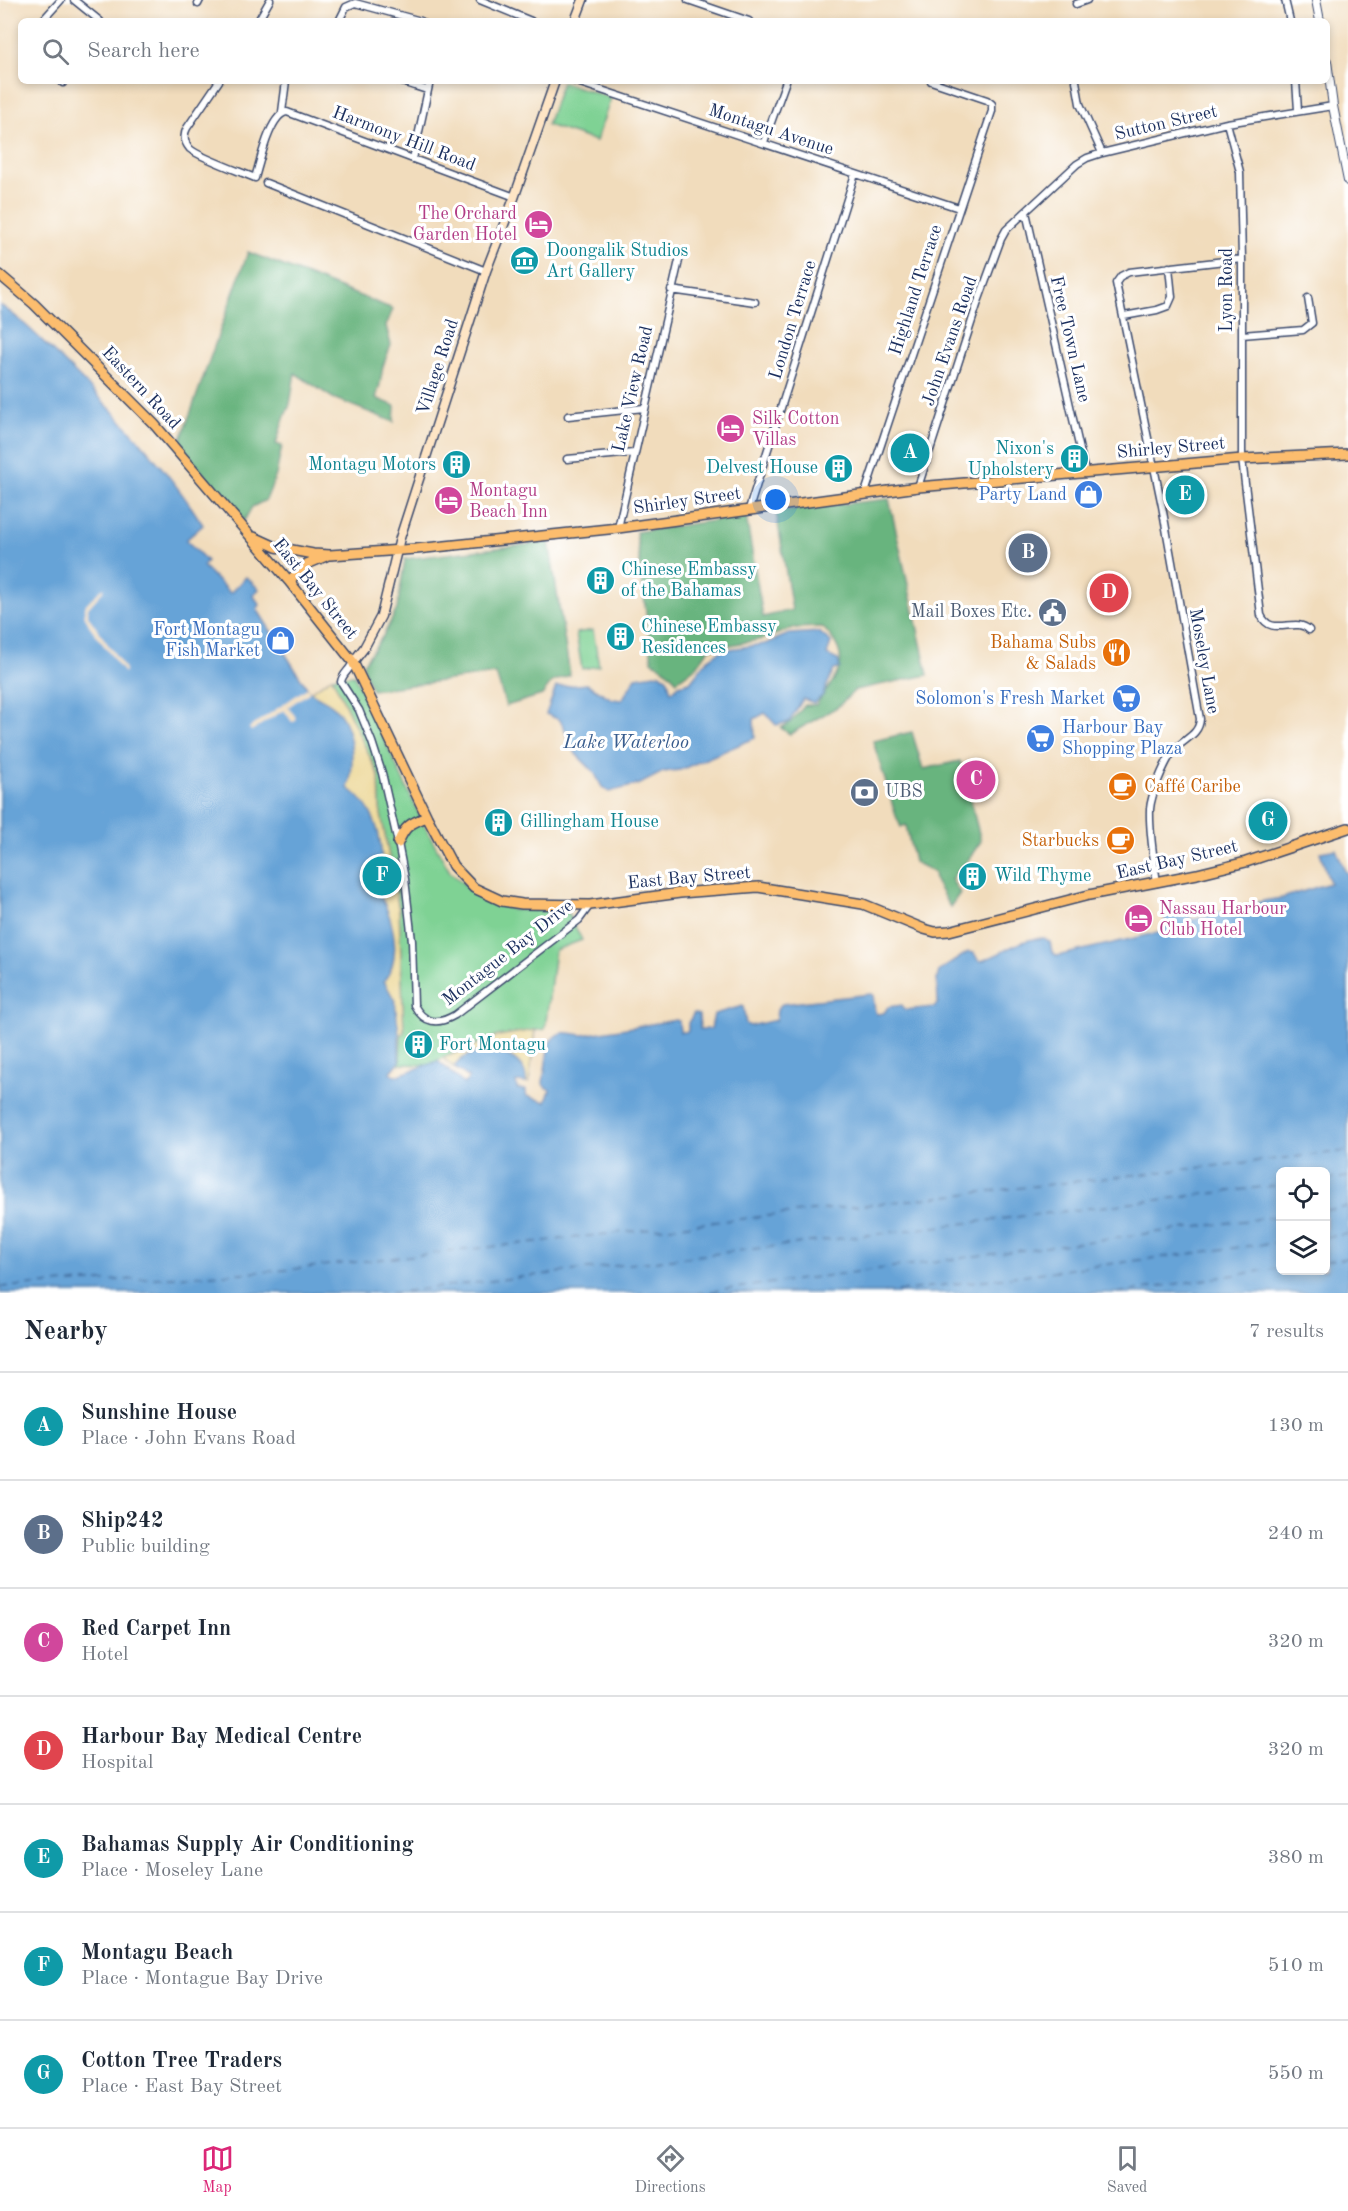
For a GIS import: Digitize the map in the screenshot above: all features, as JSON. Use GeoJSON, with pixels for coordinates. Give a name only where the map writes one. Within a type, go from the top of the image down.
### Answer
{"type":"FeatureCollection","features":[{"type":"Feature","properties":{"kind":"highway","name":"Eastern Road"},"geometry":{"type":"LineString","coordinates":[[0,275],[34,304],[154,423],[249,534]]}},
{"type":"Feature","properties":{"kind":"highway","name":"Shirley Street"},"geometry":{"type":"LineString","coordinates":[[249,534],[276,547],[304,553],[330,555],[618,528],[918,487],[1242,459],[1348,454]]}},
{"type":"Feature","properties":{"kind":"highway","name":"East Bay Street"},"geometry":{"type":"LineString","coordinates":[[249,534],[353,662],[453,866],[474,888],[488,896],[522,904],[590,905],[680,893],[758,887],[863,904],[935,932],[966,927],[1089,896],[1246,862],[1348,828]]}},
{"type":"Feature","properties":{"kind":"highway"},"geometry":{"type":"LineString","coordinates":[[289,581],[307,564],[330,555]]}},
{"type":"Feature","properties":{"kind":"highway"},"geometry":{"type":"LineString","coordinates":[[398,843],[403,830],[427,817]]}},
{"type":"Feature","properties":{"kind":"main road"},"geometry":{"type":"LineString","coordinates":[[576,18],[583,0]]}},
{"type":"Feature","properties":{"kind":"main road","name":"Village Road"},"geometry":{"type":"LineString","coordinates":[[353,662],[364,648],[381,616],[397,550],[486,271],[515,197],[554,84]]}},
{"type":"Feature","properties":{"kind":"street"},"geometry":{"type":"LineString","coordinates":[[45,18],[61,0]]}},
{"type":"Feature","properties":{"kind":"street"},"geometry":{"type":"LineString","coordinates":[[74,0],[96,18]]}},
{"type":"Feature","properties":{"kind":"street"},"geometry":{"type":"LineString","coordinates":[[260,18],[270,0]]}},
{"type":"Feature","properties":{"kind":"street"},"geometry":{"type":"LineString","coordinates":[[480,0],[524,18]]}},
{"type":"Feature","properties":{"kind":"street"},"geometry":{"type":"LineString","coordinates":[[688,0],[740,18]]}},
{"type":"Feature","properties":{"kind":"street"},"geometry":{"type":"LineString","coordinates":[[1076,4],[1087,0]]}},
{"type":"Feature","properties":{"kind":"street"},"geometry":{"type":"LineString","coordinates":[[1285,0],[1289,18]]}},
{"type":"Feature","properties":{"kind":"street"},"geometry":{"type":"LineString","coordinates":[[1316,0],[1319,18]]}},
{"type":"Feature","properties":{"kind":"street"},"geometry":{"type":"LineString","coordinates":[[340,18],[346,7],[355,3],[410,18]]}},
{"type":"Feature","properties":{"kind":"street"},"geometry":{"type":"LineString","coordinates":[[217,84],[187,128],[184,134],[185,140],[190,148],[255,178],[274,121],[282,112],[286,84]]}},
{"type":"Feature","properties":{"kind":"street"},"geometry":{"type":"LineString","coordinates":[[408,84],[427,90]]}},
{"type":"Feature","properties":{"kind":"street"},"geometry":{"type":"LineString","coordinates":[[413,159],[429,84]]}},
{"type":"Feature","properties":{"kind":"street","name":"Montagu Avenue"},"geometry":{"type":"LineString","coordinates":[[583,84],[959,208]]}},
{"type":"Feature","properties":{"kind":"street"},"geometry":{"type":"LineString","coordinates":[[764,142],[785,84]]}},
{"type":"Feature","properties":{"kind":"street","name":"Highland Terrace"},"geometry":{"type":"LineString","coordinates":[[865,493],[992,111],[992,104],[987,100],[940,84]]}},
{"type":"Feature","properties":{"kind":"street"},"geometry":{"type":"LineString","coordinates":[[1077,84],[1080,104],[1102,153]]}},
{"type":"Feature","properties":{"kind":"street"},"geometry":{"type":"LineString","coordinates":[[1296,84],[1298,110]]}},
{"type":"Feature","properties":{"kind":"street"},"geometry":{"type":"LineString","coordinates":[[1330,84],[1348,182]]}},
{"type":"Feature","properties":{"kind":"street","name":"Sutton Street"},"geometry":{"type":"LineString","coordinates":[[1026,213],[1077,164],[1087,158],[1227,123],[1333,106]]}},
{"type":"Feature","properties":{"kind":"street","name":"Harmony Hill Road"},"geometry":{"type":"LineString","coordinates":[[282,112],[295,114],[515,197]]}},
{"type":"Feature","properties":{"kind":"street","name":"Lyon Road"},"geometry":{"type":"LineString","coordinates":[[1227,123],[1240,172],[1242,459],[1262,615],[1264,622],[1269,626],[1302,624],[1309,630]]}},
{"type":"Feature","properties":{"kind":"street","name":"London Terrace"},"geometry":{"type":"LineString","coordinates":[[749,509],[855,174]]}},
{"type":"Feature","properties":{"kind":"street"},"geometry":{"type":"LineString","coordinates":[[266,183],[486,271]]}},
{"type":"Feature","properties":{"kind":"street","name":"Free Town Lane"},"geometry":{"type":"LineString","coordinates":[[1026,213],[1085,472]]}},
{"type":"Feature","properties":{"kind":"street","name":"John Evans Road"},"geometry":{"type":"LineString","coordinates":[[918,487],[978,302],[1001,239],[1006,230],[1026,213]]}},
{"type":"Feature","properties":{"kind":"street","name":"Lake View Road"},"geometry":{"type":"LineString","coordinates":[[618,528],[680,256]]}},
{"type":"Feature","properties":{"kind":"street"},"geometry":{"type":"LineString","coordinates":[[1124,316],[1168,306],[1172,297],[1169,267],[1242,259]]}},
{"type":"Feature","properties":{"kind":"street","name":"Moseley Lane"},"geometry":{"type":"LineString","coordinates":[[1157,882],[1150,807],[1172,752],[1177,745],[1196,732],[1200,719],[1124,316],[1116,287],[1120,276],[1129,272],[1169,267]]}},
{"type":"Feature","properties":{"kind":"street"},"geometry":{"type":"LineString","coordinates":[[671,290],[755,302]]}},
{"type":"Feature","properties":{"kind":"street"},"geometry":{"type":"LineString","coordinates":[[1242,335],[1308,328],[1312,323],[1308,297]]}},
{"type":"Feature","properties":{"kind":"street"},"geometry":{"type":"LineString","coordinates":[[568,416],[644,408]]}},
{"type":"Feature","properties":{"kind":"street"},"geometry":{"type":"LineString","coordinates":[[567,459],[634,453]]}},
{"type":"Feature","properties":{"kind":"street","name":"Montague Bay Drive"},"geometry":{"type":"LineString","coordinates":[[353,662],[340,682],[359,710],[382,773],[405,879],[412,940],[414,1005],[418,1013],[426,1020],[435,1023],[446,1020],[465,1009],[579,920],[590,905]]}},
{"type":"Feature","properties":{"kind":"green space"},"geometry":{"type":"Polygon","coordinates":[[[561,84],[568,84],[611,98],[596,141],[547,125],[561,84]]]}},
{"type":"Feature","properties":{"kind":"green space"},"geometry":{"type":"Polygon","coordinates":[[[248,252],[393,309],[386,326],[391,345],[383,366],[376,398],[395,406],[394,422],[333,398],[295,373],[290,405],[276,444],[282,446],[276,475],[266,500],[252,507],[244,521],[179,445],[248,252]]]}},
{"type":"Feature","properties":{"kind":"green space"},"geometry":{"type":"Polygon","coordinates":[[[889,499],[928,675],[855,690],[839,706],[790,734],[781,728],[791,722],[805,705],[816,705],[840,666],[838,648],[822,627],[794,628],[763,639],[709,649],[697,666],[677,681],[665,669],[652,661],[636,532],[746,516],[763,617],[792,610],[776,511],[889,499]]]}},
{"type":"Feature","properties":{"kind":"green space"},"geometry":{"type":"Polygon","coordinates":[[[549,542],[570,675],[552,682],[542,695],[506,706],[496,674],[372,690],[363,664],[383,636],[397,609],[405,559],[549,542]]]}},
{"type":"Feature","properties":{"kind":"green space"},"geometry":{"type":"Polygon","coordinates":[[[593,630],[599,666],[582,669],[576,633],[593,630]]]}},
{"type":"Feature","properties":{"kind":"green space","name":"Fort Montagu"},"geometry":{"type":"Polygon","coordinates":[[[354,675],[424,825],[450,872],[480,898],[513,910],[566,909],[582,940],[555,950],[545,1029],[498,1036],[428,1065],[400,1064],[401,1034],[404,1032],[399,910],[380,809],[379,776],[332,677],[354,675]]]}},
{"type":"Feature","properties":{"kind":"green space"},"geometry":{"type":"Polygon","coordinates":[[[912,732],[923,769],[960,761],[981,841],[951,879],[960,893],[950,907],[935,881],[934,872],[914,862],[906,825],[901,827],[896,816],[873,741],[912,732]]]}},
{"type":"Feature","properties":{"kind":"sand"},"geometry":{"type":"Polygon","coordinates":[[[332,677],[379,776],[380,809],[399,910],[404,1032],[401,1034],[399,1062],[385,997],[385,981],[380,979],[373,893],[349,793],[310,692],[332,677]]]}},
{"type":"Feature","properties":{"kind":"sand"},"geometry":{"type":"Polygon","coordinates":[[[535,1030],[529,1083],[460,1067],[457,1070],[443,1058],[498,1036],[535,1030]]]}},
{"type":"Feature","properties":{"kind":"water"},"geometry":{"type":"Polygon","coordinates":[[[0,305],[24,324],[81,379],[155,459],[203,525],[186,540],[207,561],[203,566],[230,593],[246,577],[259,589],[253,595],[260,605],[257,609],[307,688],[334,707],[341,715],[351,746],[352,768],[348,788],[367,808],[378,832],[381,860],[374,886],[386,907],[395,946],[394,958],[384,981],[395,1001],[399,1034],[399,1062],[391,1074],[396,1076],[438,1061],[464,1084],[469,1078],[454,1067],[463,1058],[486,1051],[499,1052],[510,1056],[525,1072],[526,1083],[516,1082],[517,1089],[526,1090],[526,1096],[546,1102],[550,1090],[543,1083],[549,1043],[561,1033],[583,1035],[676,1020],[679,1021],[680,1032],[686,1032],[694,1013],[699,1015],[700,1029],[711,1029],[714,1014],[743,1006],[746,1024],[750,1026],[776,1020],[777,1010],[782,1004],[871,994],[877,1014],[884,1013],[888,1007],[902,1005],[905,1010],[934,1007],[938,1003],[939,971],[968,952],[974,953],[981,961],[1026,941],[1044,938],[1050,942],[1052,952],[1057,956],[1165,931],[1165,912],[1177,910],[1180,914],[1189,915],[1192,920],[1282,898],[1330,883],[1320,852],[1336,849],[1348,873],[1348,1293],[0,1293],[0,305]]]}},
{"type":"Feature","properties":{"kind":"water","name":"Lake Waterloo"},"geometry":{"type":"Polygon","coordinates":[[[819,632],[831,642],[827,655],[838,660],[840,668],[834,670],[822,696],[814,703],[803,699],[789,722],[776,725],[765,713],[754,719],[755,738],[680,770],[663,772],[640,784],[609,792],[602,787],[594,772],[576,754],[560,720],[546,714],[556,687],[587,684],[612,699],[622,700],[636,677],[661,673],[668,680],[671,692],[679,685],[690,682],[707,660],[722,650],[765,644],[789,634],[819,632]]]}},
{"type":"Feature","properties":{"kind":"pier"},"geometry":{"type":"Polygon","coordinates":[[[104,587],[104,590],[88,608],[88,616],[123,666],[124,673],[89,625],[84,614],[86,604],[104,587]]]}},
{"type":"Feature","properties":{"kind":"pier"},"geometry":{"type":"Polygon","coordinates":[[[307,688],[310,692],[288,707],[296,721],[292,722],[284,710],[251,731],[249,728],[307,688]]]}},
{"type":"Feature","properties":{"kind":"ferry route"},"geometry":{"type":"LineString","coordinates":[[0,1287],[276,1271],[1348,1151]]}},
{"type":"Feature","properties":{"kind":"ferry route"},"geometry":{"type":"LineString","coordinates":[[1330,1179],[1348,1177]]}},
{"type":"Feature","properties":{"kind":"ferry route"},"geometry":{"type":"LineString","coordinates":[[391,1293],[1276,1185]]}},
{"type":"Feature","properties":{"kind":"ferry route"},"geometry":{"type":"LineString","coordinates":[[1330,1209],[1348,1207]]}},
{"type":"Feature","properties":{"kind":"ferry route"},"geometry":{"type":"LineString","coordinates":[[697,1293],[1276,1217]]}},
{"type":"Feature","properties":{"kind":"ferry route"},"geometry":{"type":"LineString","coordinates":[[1330,1236],[1348,1234]]}},
{"type":"Feature","properties":{"kind":"ferry route"},"geometry":{"type":"LineString","coordinates":[[884,1293],[1276,1243]]}},
{"type":"Feature","properties":{"kind":"ferry route"},"geometry":{"type":"LineString","coordinates":[[1330,1260],[1348,1258]]}},
{"type":"Feature","properties":{"kind":"ferry route"},"geometry":{"type":"LineString","coordinates":[[1117,1293],[1276,1269]]}},
{"type":"Feature","properties":{"kind":"place","name":"The Orchard Garden Hotel"},"geometry":{"type":"Point","coordinates":[538,224]}},
{"type":"Feature","properties":{"kind":"place","name":"Doongalik Studios Art Gallery"},"geometry":{"type":"Point","coordinates":[525,261]}},
{"type":"Feature","properties":{"kind":"place","name":"Silk Cotton Villas"},"geometry":{"type":"Point","coordinates":[731,429]}},
{"type":"Feature","properties":{"kind":"place","name":"Sunshine House"},"geometry":{"type":"Point","coordinates":[910,453]}},
{"type":"Feature","properties":{"kind":"place","name":"Nixon's Upholstery"},"geometry":{"type":"Point","coordinates":[1075,459]}},
{"type":"Feature","properties":{"kind":"place","name":"Montagu Motors"},"geometry":{"type":"Point","coordinates":[457,465]}},
{"type":"Feature","properties":{"kind":"place","name":"Delvest House"},"geometry":{"type":"Point","coordinates":[839,468]}},
{"type":"Feature","properties":{"kind":"place","name":"Party Land"},"geometry":{"type":"Point","coordinates":[1088,495]}},
{"type":"Feature","properties":{"kind":"place","name":"Bahamas Supply Air Conditioning"},"geometry":{"type":"Point","coordinates":[1185,495]}},
{"type":"Feature","properties":{"kind":"place","name":"Montagu Beach Inn"},"geometry":{"type":"Point","coordinates":[448,501]}},
{"type":"Feature","properties":{"kind":"place","name":"Ship242"},"geometry":{"type":"Point","coordinates":[1028,553]}},
{"type":"Feature","properties":{"kind":"place","name":"Chinese Embassy of the Bahamas"},"geometry":{"type":"Point","coordinates":[600,580]}},
{"type":"Feature","properties":{"kind":"place","name":"Harbour Bay Medical Centre"},"geometry":{"type":"Point","coordinates":[1109,593]}},
{"type":"Feature","properties":{"kind":"place","name":"Mail Boxes Etc."},"geometry":{"type":"Point","coordinates":[1053,612]}},
{"type":"Feature","properties":{"kind":"place","name":"Chinese Embassy Residences"},"geometry":{"type":"Point","coordinates":[620,637]}},
{"type":"Feature","properties":{"kind":"place","name":"Fort Montagu Fish Market"},"geometry":{"type":"Point","coordinates":[281,640]}},
{"type":"Feature","properties":{"kind":"place","name":"Bahama Subs & Salads"},"geometry":{"type":"Point","coordinates":[1117,653]}},
{"type":"Feature","properties":{"kind":"place","name":"Solomon's Fresh Market"},"geometry":{"type":"Point","coordinates":[1126,699]}},
{"type":"Feature","properties":{"kind":"place","name":"Harbour Bay Shopping Plaza"},"geometry":{"type":"Point","coordinates":[1041,738]}},
{"type":"Feature","properties":{"kind":"place","name":"Red Carpet Inn"},"geometry":{"type":"Point","coordinates":[976,780]}},
{"type":"Feature","properties":{"kind":"place","name":"Caffé Caribe"},"geometry":{"type":"Point","coordinates":[1123,787]}},
{"type":"Feature","properties":{"kind":"place","name":"UBS"},"geometry":{"type":"Point","coordinates":[864,792]}},
{"type":"Feature","properties":{"kind":"place","name":"Cotton Tree Traders"},"geometry":{"type":"Point","coordinates":[1268,821]}},
{"type":"Feature","properties":{"kind":"place","name":"Gillingham House"},"geometry":{"type":"Point","coordinates":[499,822]}},
{"type":"Feature","properties":{"kind":"place","name":"Starbucks"},"geometry":{"type":"Point","coordinates":[1120,841]}},
{"type":"Feature","properties":{"kind":"place","name":"Montagu Beach"},"geometry":{"type":"Point","coordinates":[382,876]}},
{"type":"Feature","properties":{"kind":"place","name":"Wild Thyme"},"geometry":{"type":"Point","coordinates":[973,876]}},
{"type":"Feature","properties":{"kind":"place","name":"Nassau Harbour Club Hotel"},"geometry":{"type":"Point","coordinates":[1138,919]}},
{"type":"Feature","properties":{"kind":"place","name":"Fort Montagu"},"geometry":{"type":"Point","coordinates":[418,1045]}}]}
